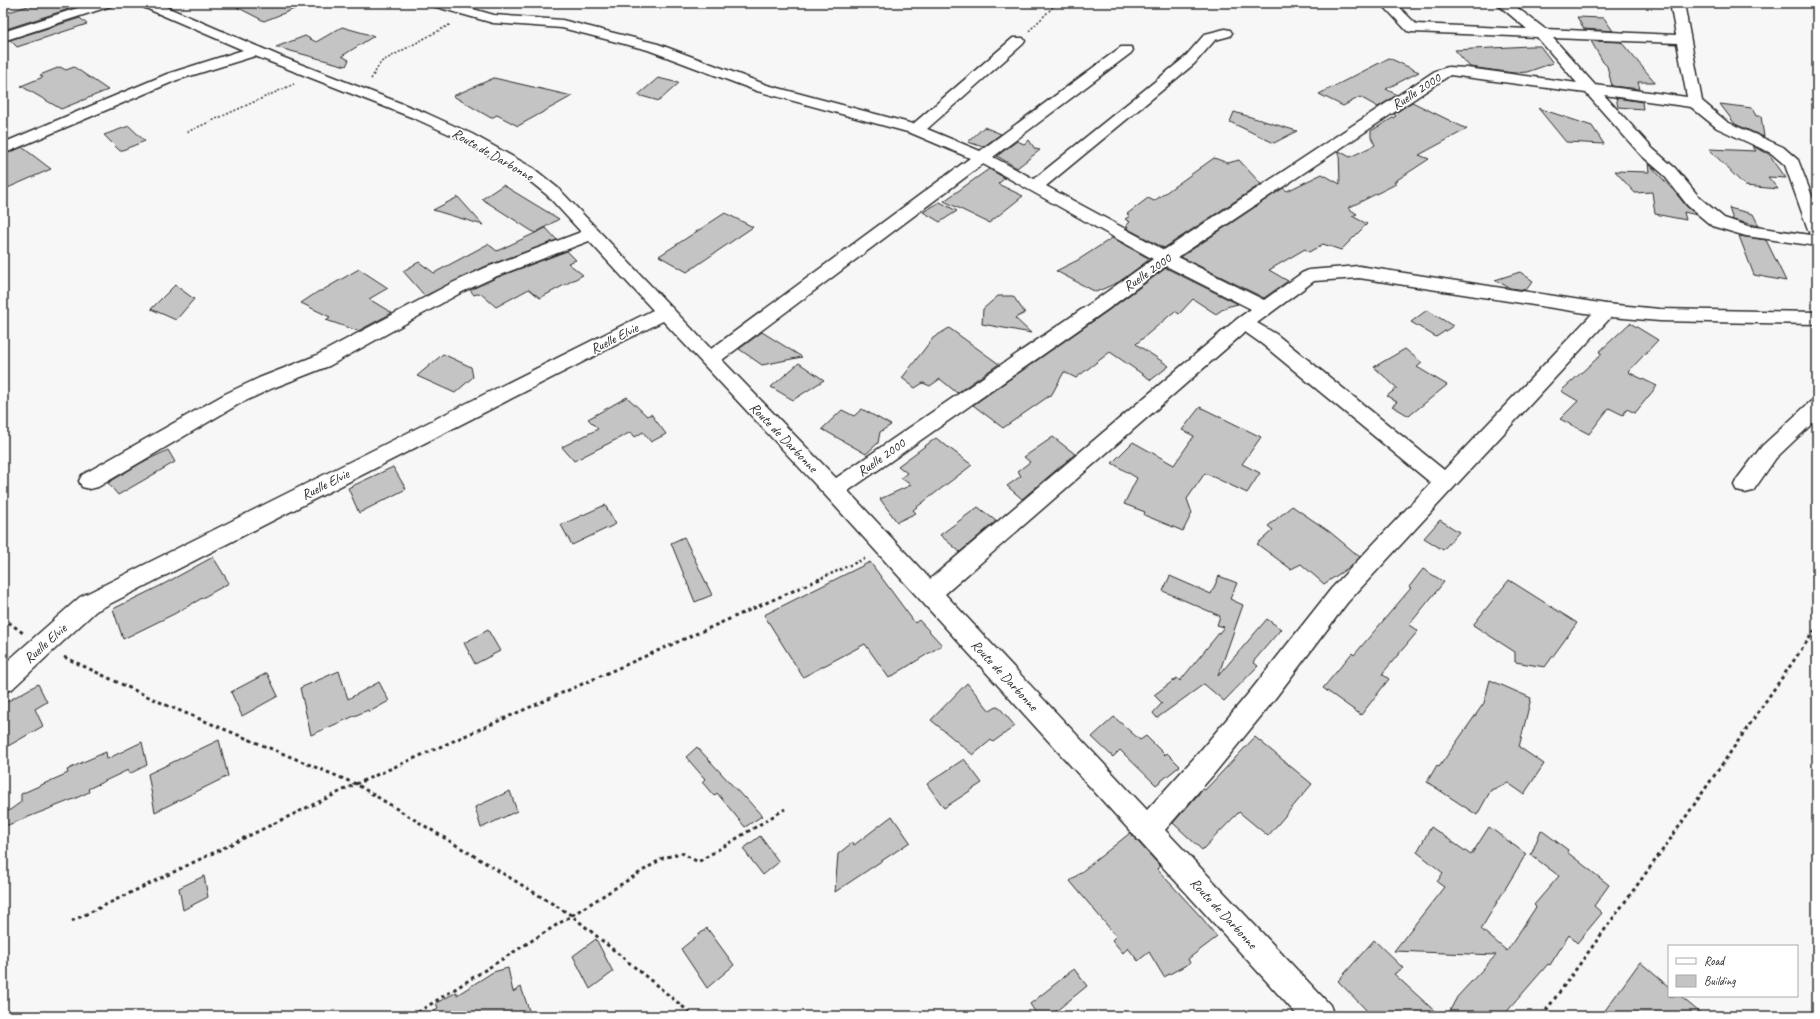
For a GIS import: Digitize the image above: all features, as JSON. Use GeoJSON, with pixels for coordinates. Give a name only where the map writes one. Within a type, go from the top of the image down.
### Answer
{"type":"FeatureCollection","features":[{"type":"Feature","properties":{"kind":"street"},"geometry":{"type":"LineString","coordinates":[[3,37],[106,3]]}},
{"type":"Feature","properties":{"kind":"street","name":"Route de Darbonne"},"geometry":{"type":"LineString","coordinates":[[146,3],[256,51],[422,116],[467,137],[527,171],[553,192],[930,593],[1319,1016]]}},
{"type":"Feature","properties":{"kind":"street"},"geometry":{"type":"LineString","coordinates":[[438,3],[493,19],[562,24],[653,48],[762,88],[916,130],[982,157],[1165,258],[1266,308]]}},
{"type":"Feature","properties":{"kind":"street"},"geometry":{"type":"LineString","coordinates":[[1388,3],[1412,28],[1684,39]]}},
{"type":"Feature","properties":{"kind":"street"},"geometry":{"type":"LineString","coordinates":[[1503,3],[1542,34],[1647,152],[1669,171],[1694,202],[1718,222],[1746,231],[1817,241]]}},
{"type":"Feature","properties":{"kind":"street"},"geometry":{"type":"LineString","coordinates":[[1677,3],[1695,103],[1722,126],[1777,150],[1792,163],[1817,232]]}},
{"type":"Feature","properties":{"kind":"street"},"geometry":{"type":"LineString","coordinates":[[1036,186],[1189,61],[1210,38],[1225,33]]}},
{"type":"Feature","properties":{"kind":"street"},"geometry":{"type":"LineString","coordinates":[[916,130],[1018,41]]}},
{"type":"Feature","properties":{"kind":"street"},"geometry":{"type":"LineString","coordinates":[[710,359],[1126,50]]}},
{"type":"Feature","properties":{"kind":"street"},"geometry":{"type":"LineString","coordinates":[[3,149],[172,77],[256,51]]}},
{"type":"Feature","properties":{"kind":"street","name":"Ruelle 2000"},"geometry":{"type":"LineString","coordinates":[[834,490],[1101,305],[1165,258],[1440,74],[1448,71],[1467,72],[1590,87],[1695,103]]}},
{"type":"Feature","properties":{"kind":"street"},"geometry":{"type":"LineString","coordinates":[[90,481],[232,399],[266,383],[322,361],[456,288],[491,272],[593,234]]}},
{"type":"Feature","properties":{"kind":"street"},"geometry":{"type":"LineString","coordinates":[[930,593],[1244,323],[1308,277],[1316,274],[1359,272],[1606,310],[1660,315],[1817,318]]}},
{"type":"Feature","properties":{"kind":"street"},"geometry":{"type":"LineString","coordinates":[[1147,830],[1204,766],[1261,697],[1340,596],[1606,310]]}},
{"type":"Feature","properties":{"kind":"street","name":"Ruelle Elvie"},"geometry":{"type":"LineString","coordinates":[[3,681],[88,604],[665,312]]}},
{"type":"Feature","properties":{"kind":"street"},"geometry":{"type":"LineString","coordinates":[[1244,323],[1269,339],[1445,483]]}},
{"type":"Feature","properties":{"kind":"street"},"geometry":{"type":"LineString","coordinates":[[1745,485],[1769,452],[1817,407]]}},
{"type":"Feature","properties":{"kind":"path"},"geometry":{"type":"LineString","coordinates":[[1018,41],[1057,3]]}},
{"type":"Feature","properties":{"kind":"path"},"geometry":{"type":"LineString","coordinates":[[363,94],[381,62],[471,13]]}},
{"type":"Feature","properties":{"kind":"path"},"geometry":{"type":"LineString","coordinates":[[188,132],[315,74]]}},
{"type":"Feature","properties":{"kind":"path"},"geometry":{"type":"LineString","coordinates":[[72,920],[356,784],[888,548]]}},
{"type":"Feature","properties":{"kind":"path"},"geometry":{"type":"LineString","coordinates":[[3,618],[41,646],[166,704],[356,784],[571,915],[694,1016]]}},
{"type":"Feature","properties":{"kind":"path"},"geometry":{"type":"LineString","coordinates":[[1542,1016],[1667,844],[1817,626]]}},
{"type":"Feature","properties":{"kind":"path"},"geometry":{"type":"LineString","coordinates":[[412,1016],[663,858],[682,853],[698,862],[785,809]]}},
{"type":"Feature","properties":{"kind":"building"},"geometry":{"type":"Polygon","coordinates":[[[37,3],[62,3],[69,9],[3,30],[3,14],[37,3]]]}},
{"type":"Feature","properties":{"kind":"building"},"geometry":{"type":"Polygon","coordinates":[[[229,3],[306,3],[307,4],[264,21],[229,3]]]}},
{"type":"Feature","properties":{"kind":"building"},"geometry":{"type":"Polygon","coordinates":[[[1577,17],[1604,18],[1613,31],[1584,29],[1577,17]]]}},
{"type":"Feature","properties":{"kind":"building"},"geometry":{"type":"Polygon","coordinates":[[[80,18],[87,24],[17,47],[10,40],[80,18]]]}},
{"type":"Feature","properties":{"kind":"building"},"geometry":{"type":"Polygon","coordinates":[[[342,27],[374,36],[342,56],[349,60],[346,66],[276,47],[305,36],[316,42],[342,27]]]}},
{"type":"Feature","properties":{"kind":"building"},"geometry":{"type":"Polygon","coordinates":[[[1591,41],[1621,42],[1655,82],[1638,82],[1640,89],[1612,86],[1607,66],[1603,62],[1591,41]]]}},
{"type":"Feature","properties":{"kind":"building"},"geometry":{"type":"Polygon","coordinates":[[[1540,46],[1553,63],[1527,72],[1514,73],[1470,67],[1455,50],[1540,46]]]}},
{"type":"Feature","properties":{"kind":"building"},"geometry":{"type":"Polygon","coordinates":[[[1389,58],[1419,72],[1386,89],[1397,95],[1378,107],[1360,97],[1343,106],[1319,94],[1389,58]]]}},
{"type":"Feature","properties":{"kind":"building"},"geometry":{"type":"Polygon","coordinates":[[[60,67],[66,70],[74,67],[108,90],[61,109],[21,86],[43,77],[40,75],[60,67]]]}},
{"type":"Feature","properties":{"kind":"building"},"geometry":{"type":"Polygon","coordinates":[[[494,78],[572,96],[518,126],[497,115],[491,118],[453,96],[494,78]]]}},
{"type":"Feature","properties":{"kind":"building"},"geometry":{"type":"Polygon","coordinates":[[[658,78],[679,83],[659,101],[638,95],[658,78]]]}},
{"type":"Feature","properties":{"kind":"building"},"geometry":{"type":"Polygon","coordinates":[[[1616,98],[1642,102],[1643,109],[1618,107],[1616,98]]]}},
{"type":"Feature","properties":{"kind":"building"},"geometry":{"type":"Polygon","coordinates":[[[1412,102],[1467,129],[1419,155],[1429,159],[1394,182],[1396,184],[1348,208],[1357,214],[1352,216],[1367,224],[1341,250],[1323,244],[1309,252],[1305,249],[1269,270],[1288,281],[1264,298],[1181,257],[1283,188],[1287,191],[1322,174],[1340,184],[1339,151],[1350,157],[1375,145],[1371,137],[1371,131],[1396,116],[1394,114],[1412,102]]]}},
{"type":"Feature","properties":{"kind":"building"},"geometry":{"type":"Polygon","coordinates":[[[1720,104],[1752,108],[1756,116],[1761,116],[1764,137],[1735,124],[1720,104]]]}},
{"type":"Feature","properties":{"kind":"building"},"geometry":{"type":"Polygon","coordinates":[[[1538,108],[1592,126],[1604,144],[1566,142],[1538,108]]]}},
{"type":"Feature","properties":{"kind":"building"},"geometry":{"type":"Polygon","coordinates":[[[1234,112],[1297,131],[1274,143],[1230,122],[1234,112]]]}},
{"type":"Feature","properties":{"kind":"building"},"geometry":{"type":"Polygon","coordinates":[[[129,126],[145,141],[120,151],[104,135],[129,126]]]}},
{"type":"Feature","properties":{"kind":"building"},"geometry":{"type":"Polygon","coordinates":[[[984,127],[1001,134],[983,147],[968,142],[984,127]]]}},
{"type":"Feature","properties":{"kind":"building"},"geometry":{"type":"Polygon","coordinates":[[[1029,140],[1035,149],[1040,150],[1017,168],[997,156],[1017,141],[1024,144],[1029,140]]]}},
{"type":"Feature","properties":{"kind":"building"},"geometry":{"type":"Polygon","coordinates":[[[1752,146],[1769,154],[1786,178],[1768,177],[1778,189],[1745,186],[1709,149],[1756,151],[1752,146]]]}},
{"type":"Feature","properties":{"kind":"building"},"geometry":{"type":"Polygon","coordinates":[[[22,147],[51,169],[3,190],[3,155],[22,147]]]}},
{"type":"Feature","properties":{"kind":"building"},"geometry":{"type":"Polygon","coordinates":[[[1214,158],[1228,163],[1239,160],[1261,184],[1164,248],[1126,228],[1130,222],[1125,219],[1130,216],[1127,214],[1148,198],[1154,201],[1214,158]]]}},
{"type":"Feature","properties":{"kind":"building"},"geometry":{"type":"Polygon","coordinates":[[[1648,163],[1687,207],[1697,215],[1684,212],[1686,220],[1655,214],[1652,192],[1635,193],[1615,171],[1649,172],[1648,163]]]}},
{"type":"Feature","properties":{"kind":"building"},"geometry":{"type":"Polygon","coordinates":[[[989,169],[1005,178],[998,184],[1023,196],[989,223],[944,201],[989,169]]]}},
{"type":"Feature","properties":{"kind":"building"},"geometry":{"type":"Polygon","coordinates":[[[503,185],[559,219],[535,233],[482,199],[503,185]]]}},
{"type":"Feature","properties":{"kind":"building"},"geometry":{"type":"Polygon","coordinates":[[[458,197],[483,225],[433,210],[458,197]]]}},
{"type":"Feature","properties":{"kind":"building"},"geometry":{"type":"Polygon","coordinates":[[[940,202],[957,211],[940,222],[923,212],[940,202]]]}},
{"type":"Feature","properties":{"kind":"building"},"geometry":{"type":"Polygon","coordinates":[[[1729,208],[1753,214],[1759,226],[1733,220],[1729,208]]]}},
{"type":"Feature","properties":{"kind":"building"},"geometry":{"type":"Polygon","coordinates":[[[725,213],[753,227],[687,272],[659,256],[725,213]]]}},
{"type":"Feature","properties":{"kind":"building"},"geometry":{"type":"Polygon","coordinates":[[[546,228],[557,240],[484,267],[425,296],[403,271],[419,262],[434,273],[488,244],[497,251],[546,228]]]}},
{"type":"Feature","properties":{"kind":"building"},"geometry":{"type":"Polygon","coordinates":[[[1739,236],[1766,240],[1786,281],[1754,275],[1739,236]]]}},
{"type":"Feature","properties":{"kind":"building"},"geometry":{"type":"Polygon","coordinates":[[[1112,238],[1150,259],[1119,282],[1096,292],[1056,271],[1078,260],[1112,238]]]}},
{"type":"Feature","properties":{"kind":"building"},"geometry":{"type":"Polygon","coordinates":[[[567,251],[576,260],[568,263],[583,275],[540,298],[529,289],[496,307],[480,293],[474,295],[470,290],[498,277],[567,251]]]}},
{"type":"Feature","properties":{"kind":"building"},"geometry":{"type":"Polygon","coordinates":[[[1166,268],[1238,304],[1226,307],[1216,314],[1193,299],[1179,314],[1175,311],[1136,344],[1169,366],[1151,380],[1110,352],[1076,378],[1064,372],[1052,394],[1003,428],[973,405],[1109,310],[1166,268]]]}},
{"type":"Feature","properties":{"kind":"building"},"geometry":{"type":"Polygon","coordinates":[[[359,269],[388,288],[369,299],[392,313],[358,331],[326,320],[330,317],[301,303],[319,291],[359,269]]]}},
{"type":"Feature","properties":{"kind":"building"},"geometry":{"type":"Polygon","coordinates":[[[1520,272],[1533,281],[1526,290],[1510,288],[1495,280],[1520,272]]]}},
{"type":"Feature","properties":{"kind":"building"},"geometry":{"type":"Polygon","coordinates":[[[175,285],[194,299],[176,320],[151,309],[175,285]]]}},
{"type":"Feature","properties":{"kind":"building"},"geometry":{"type":"Polygon","coordinates":[[[998,296],[1013,296],[1025,313],[1015,318],[1031,333],[982,324],[983,309],[998,296]]]}},
{"type":"Feature","properties":{"kind":"building"},"geometry":{"type":"Polygon","coordinates":[[[1427,310],[1453,326],[1436,337],[1411,322],[1427,310]]]}},
{"type":"Feature","properties":{"kind":"building"},"geometry":{"type":"Polygon","coordinates":[[[1630,323],[1658,340],[1628,372],[1657,386],[1635,413],[1627,409],[1623,415],[1609,408],[1589,434],[1560,419],[1578,401],[1561,391],[1602,354],[1599,352],[1630,323]]]}},
{"type":"Feature","properties":{"kind":"building"},"geometry":{"type":"Polygon","coordinates":[[[949,328],[999,364],[957,393],[940,379],[930,386],[923,383],[915,388],[902,378],[933,338],[949,328]]]}},
{"type":"Feature","properties":{"kind":"building"},"geometry":{"type":"Polygon","coordinates":[[[762,332],[802,357],[762,365],[739,349],[762,332]]]}},
{"type":"Feature","properties":{"kind":"building"},"geometry":{"type":"Polygon","coordinates":[[[1405,349],[1422,363],[1417,367],[1447,385],[1409,416],[1392,406],[1397,402],[1387,396],[1397,388],[1374,367],[1405,349]]]}},
{"type":"Feature","properties":{"kind":"building"},"geometry":{"type":"Polygon","coordinates":[[[443,354],[471,367],[473,377],[455,393],[417,376],[443,354]]]}},
{"type":"Feature","properties":{"kind":"building"},"geometry":{"type":"Polygon","coordinates":[[[799,363],[824,380],[793,400],[771,387],[799,363]]]}},
{"type":"Feature","properties":{"kind":"building"},"geometry":{"type":"Polygon","coordinates":[[[627,397],[647,416],[651,414],[666,434],[651,442],[643,432],[635,437],[631,432],[574,461],[562,447],[598,429],[588,419],[627,397]]]}},
{"type":"Feature","properties":{"kind":"building"},"geometry":{"type":"Polygon","coordinates":[[[1200,407],[1261,437],[1242,464],[1260,473],[1247,493],[1205,473],[1187,499],[1192,513],[1183,531],[1144,515],[1145,512],[1124,504],[1137,478],[1112,463],[1133,442],[1174,465],[1194,436],[1182,430],[1200,407]]]}},
{"type":"Feature","properties":{"kind":"building"},"geometry":{"type":"Polygon","coordinates":[[[862,409],[891,425],[880,432],[878,443],[866,454],[822,429],[842,410],[854,416],[862,409]]]}},
{"type":"Feature","properties":{"kind":"building"},"geometry":{"type":"Polygon","coordinates":[[[1053,437],[1075,454],[1022,499],[1007,486],[1021,476],[1018,471],[1030,462],[1024,457],[1053,437]]]}},
{"type":"Feature","properties":{"kind":"building"},"geometry":{"type":"Polygon","coordinates":[[[936,438],[972,465],[913,510],[916,513],[897,522],[880,499],[911,485],[901,478],[907,473],[898,466],[936,438]]]}},
{"type":"Feature","properties":{"kind":"building"},"geometry":{"type":"Polygon","coordinates":[[[168,450],[175,462],[118,495],[108,483],[141,463],[168,450]]]}},
{"type":"Feature","properties":{"kind":"building"},"geometry":{"type":"Polygon","coordinates":[[[393,467],[406,489],[359,513],[348,488],[393,467]]]}},
{"type":"Feature","properties":{"kind":"building"},"geometry":{"type":"Polygon","coordinates":[[[605,505],[616,524],[572,545],[561,525],[605,505]]]}},
{"type":"Feature","properties":{"kind":"building"},"geometry":{"type":"Polygon","coordinates":[[[1292,506],[1330,532],[1360,557],[1351,566],[1324,584],[1301,564],[1291,569],[1257,544],[1273,530],[1268,526],[1292,506]]]}},
{"type":"Feature","properties":{"kind":"building"},"geometry":{"type":"Polygon","coordinates":[[[978,507],[996,521],[960,552],[940,535],[978,507]]]}},
{"type":"Feature","properties":{"kind":"building"},"geometry":{"type":"Polygon","coordinates":[[[1440,520],[1459,532],[1443,550],[1424,538],[1440,520]]]}},
{"type":"Feature","properties":{"kind":"building"},"geometry":{"type":"Polygon","coordinates":[[[684,537],[712,595],[695,602],[671,543],[684,537]]]}},
{"type":"Feature","properties":{"kind":"building"},"geometry":{"type":"Polygon","coordinates":[[[213,557],[229,583],[174,614],[123,639],[113,609],[162,585],[213,557]]]}},
{"type":"Feature","properties":{"kind":"building"},"geometry":{"type":"Polygon","coordinates":[[[870,562],[915,623],[919,620],[942,645],[889,678],[865,644],[803,677],[764,615],[870,562]]]}},
{"type":"Feature","properties":{"kind":"building"},"geometry":{"type":"Polygon","coordinates":[[[1423,569],[1444,582],[1409,625],[1418,631],[1382,674],[1389,679],[1361,715],[1323,688],[1352,653],[1354,655],[1411,588],[1409,587],[1423,569]]]}},
{"type":"Feature","properties":{"kind":"building"},"geometry":{"type":"Polygon","coordinates":[[[1170,576],[1211,594],[1219,576],[1237,583],[1230,599],[1243,605],[1218,676],[1267,619],[1281,629],[1253,662],[1258,666],[1224,701],[1204,684],[1157,718],[1153,713],[1162,703],[1154,695],[1177,678],[1180,681],[1224,627],[1217,625],[1220,616],[1163,591],[1170,576]]]}},
{"type":"Feature","properties":{"kind":"building"},"geometry":{"type":"Polygon","coordinates":[[[1509,580],[1577,623],[1545,667],[1515,662],[1515,652],[1473,625],[1509,580]]]}},
{"type":"Feature","properties":{"kind":"building"},"geometry":{"type":"Polygon","coordinates":[[[488,630],[500,651],[475,664],[464,643],[488,630]]]}},
{"type":"Feature","properties":{"kind":"building"},"geometry":{"type":"Polygon","coordinates":[[[339,671],[348,699],[379,682],[389,701],[369,712],[368,710],[311,735],[300,688],[339,671]]]}},
{"type":"Feature","properties":{"kind":"building"},"geometry":{"type":"Polygon","coordinates":[[[267,673],[278,696],[242,716],[231,692],[267,673]]]}},
{"type":"Feature","properties":{"kind":"building"},"geometry":{"type":"Polygon","coordinates":[[[1490,680],[1531,698],[1519,747],[1544,764],[1524,794],[1508,783],[1491,790],[1477,815],[1427,782],[1437,765],[1439,767],[1484,703],[1490,680]]]}},
{"type":"Feature","properties":{"kind":"building"},"geometry":{"type":"Polygon","coordinates":[[[967,683],[990,711],[998,706],[1015,726],[993,742],[991,740],[973,755],[931,720],[967,683]]]}},
{"type":"Feature","properties":{"kind":"building"},"geometry":{"type":"Polygon","coordinates":[[[38,684],[47,702],[35,709],[43,726],[3,749],[3,704],[38,684]]]}},
{"type":"Feature","properties":{"kind":"building"},"geometry":{"type":"Polygon","coordinates":[[[1114,717],[1140,740],[1146,736],[1165,755],[1167,753],[1180,766],[1156,785],[1120,750],[1113,757],[1092,737],[1114,717]]]}},
{"type":"Feature","properties":{"kind":"building"},"geometry":{"type":"Polygon","coordinates":[[[1255,737],[1312,784],[1268,836],[1239,812],[1202,850],[1173,823],[1203,789],[1205,790],[1255,737]]]}},
{"type":"Feature","properties":{"kind":"building"},"geometry":{"type":"Polygon","coordinates":[[[219,740],[228,776],[155,812],[148,774],[219,740]]]}},
{"type":"Feature","properties":{"kind":"building"},"geometry":{"type":"Polygon","coordinates":[[[142,742],[147,765],[129,774],[128,770],[88,789],[89,792],[74,799],[3,827],[3,815],[21,802],[21,794],[68,773],[67,770],[106,752],[107,759],[142,742]]]}},
{"type":"Feature","properties":{"kind":"building"},"geometry":{"type":"Polygon","coordinates":[[[697,747],[762,816],[745,827],[717,793],[714,796],[702,782],[705,779],[686,757],[697,747]]]}},
{"type":"Feature","properties":{"kind":"building"},"geometry":{"type":"Polygon","coordinates":[[[964,759],[982,783],[944,808],[927,784],[964,759]]]}},
{"type":"Feature","properties":{"kind":"building"},"geometry":{"type":"Polygon","coordinates":[[[510,791],[517,811],[481,828],[475,807],[510,791]]]}},
{"type":"Feature","properties":{"kind":"building"},"geometry":{"type":"Polygon","coordinates":[[[892,816],[910,842],[835,892],[838,854],[853,842],[854,845],[892,816]]]}},
{"type":"Feature","properties":{"kind":"building"},"geometry":{"type":"Polygon","coordinates":[[[1431,827],[1471,855],[1489,827],[1526,854],[1481,929],[1507,951],[1536,907],[1534,905],[1559,876],[1531,855],[1541,830],[1568,850],[1567,852],[1609,885],[1594,906],[1602,913],[1577,943],[1569,935],[1550,965],[1548,964],[1503,1016],[1447,1016],[1457,997],[1496,955],[1394,951],[1444,887],[1437,882],[1443,873],[1417,852],[1431,827]]]}},
{"type":"Feature","properties":{"kind":"building"},"geometry":{"type":"Polygon","coordinates":[[[1130,833],[1160,866],[1157,869],[1202,918],[1217,937],[1188,959],[1190,963],[1164,977],[1149,952],[1138,961],[1128,948],[1123,953],[1112,940],[1116,936],[1070,881],[1130,833]]]}},
{"type":"Feature","properties":{"kind":"building"},"geometry":{"type":"Polygon","coordinates":[[[760,836],[779,862],[763,875],[743,849],[760,836]]]}},
{"type":"Feature","properties":{"kind":"building"},"geometry":{"type":"Polygon","coordinates":[[[204,876],[208,897],[183,910],[179,888],[204,876]]]}},
{"type":"Feature","properties":{"kind":"building"},"geometry":{"type":"Polygon","coordinates":[[[707,928],[734,965],[707,988],[681,949],[707,928]]]}},
{"type":"Feature","properties":{"kind":"building"},"geometry":{"type":"Polygon","coordinates":[[[596,939],[613,972],[590,989],[573,956],[596,939]]]}},
{"type":"Feature","properties":{"kind":"building"},"geometry":{"type":"Polygon","coordinates":[[[1374,940],[1403,968],[1394,974],[1440,1016],[1372,1016],[1338,981],[1374,940]]]}},
{"type":"Feature","properties":{"kind":"building"},"geometry":{"type":"Polygon","coordinates":[[[1640,962],[1668,986],[1668,997],[1681,997],[1704,1016],[1601,1016],[1640,962]]]}},
{"type":"Feature","properties":{"kind":"building"},"geometry":{"type":"Polygon","coordinates":[[[508,968],[513,992],[521,987],[531,1016],[425,1016],[438,1008],[436,1003],[457,992],[457,995],[493,972],[508,968]]]}},
{"type":"Feature","properties":{"kind":"building"},"geometry":{"type":"Polygon","coordinates":[[[1074,969],[1087,986],[1050,1016],[1038,1016],[1030,1004],[1074,969]]]}}]}
